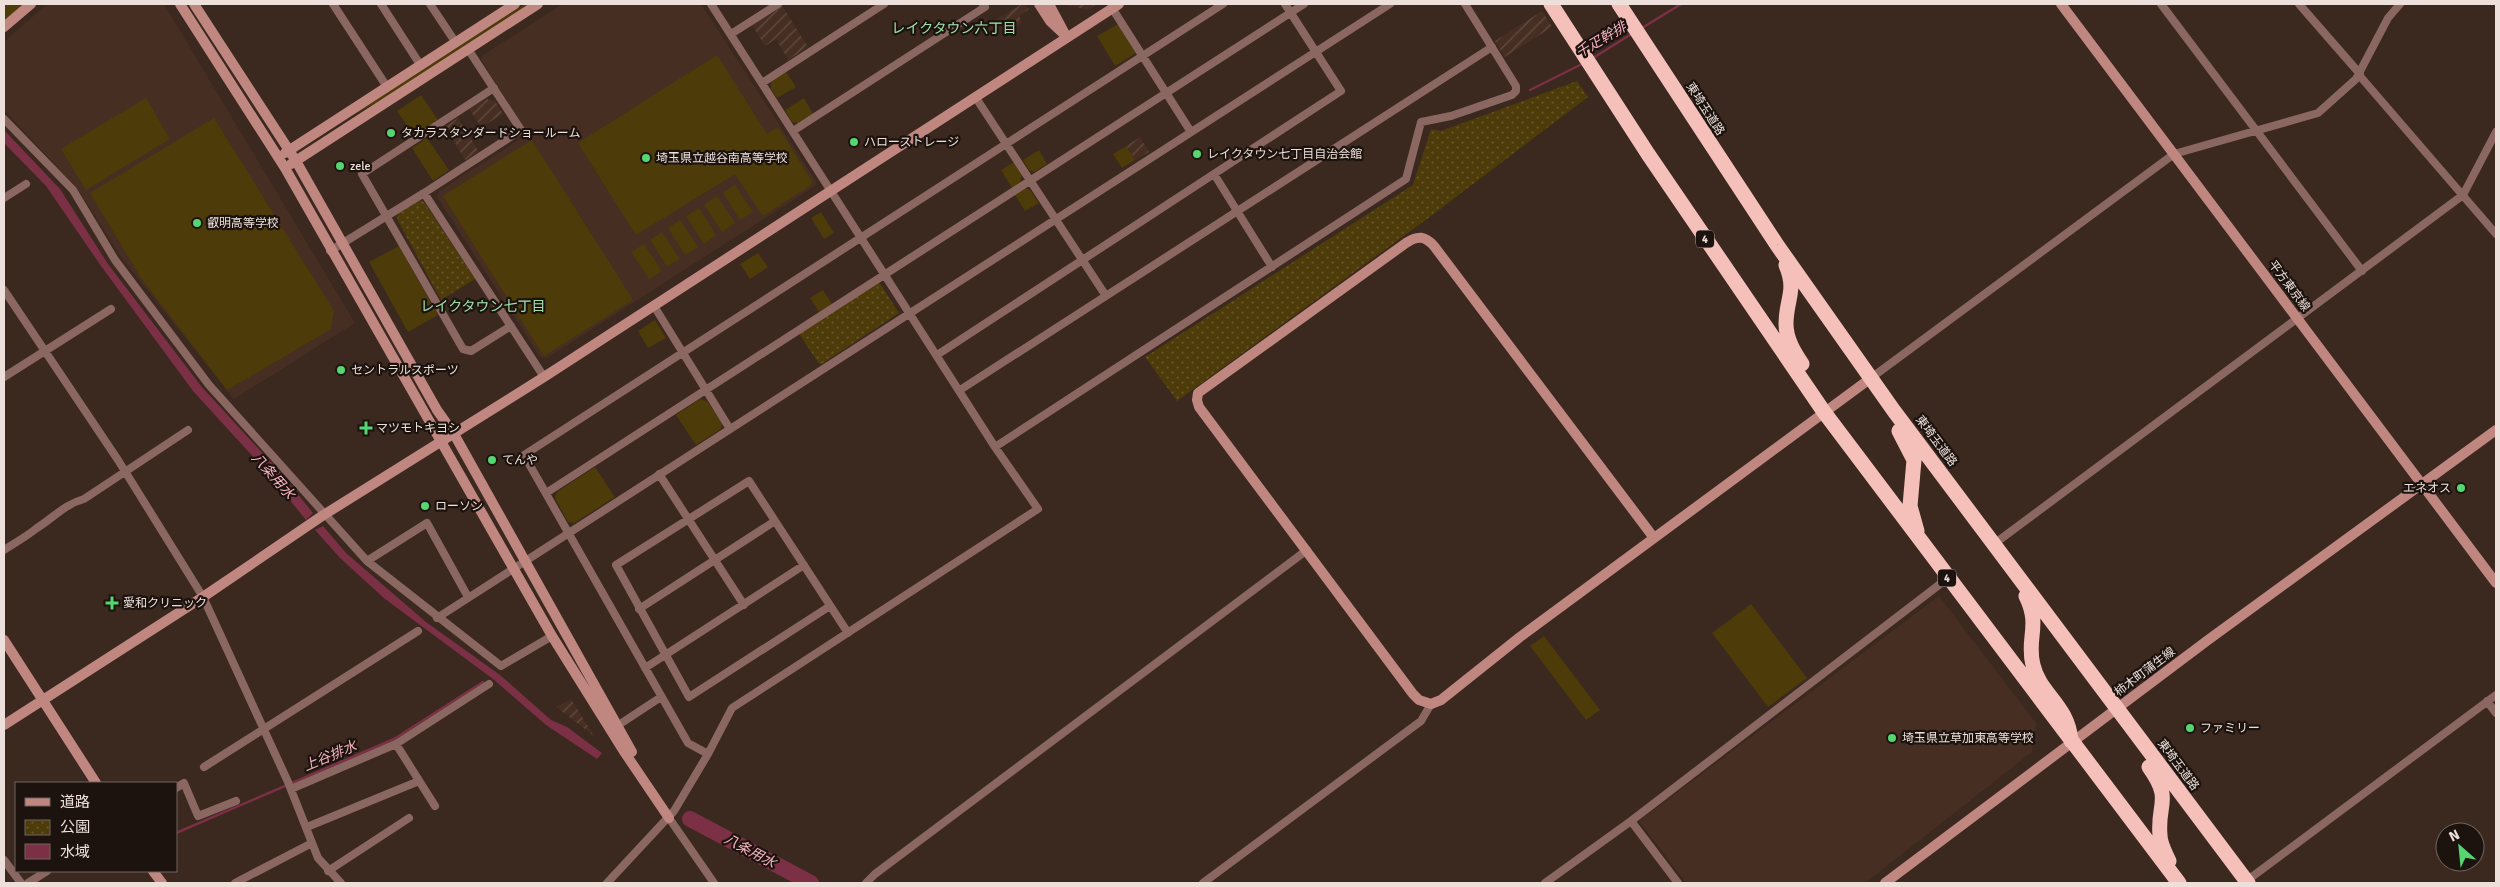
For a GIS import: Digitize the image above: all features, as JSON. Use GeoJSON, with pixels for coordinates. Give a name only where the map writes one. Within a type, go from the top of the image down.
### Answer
{"type":"FeatureCollection","features":[{"type":"Feature","properties":{"kind":"highway","name":"4"},"geometry":{"type":"LineString","coordinates":[[1551,4],[1705,239],[1824,412],[2071,743],[2179,883]]}},
{"type":"Feature","properties":{"kind":"highway","name":"東埼玉道路"},"geometry":{"type":"LineString","coordinates":[[1619,4],[1777,245],[1871,378],[2246,883]]}},
{"type":"Feature","properties":{"kind":"highway","name":"4"},"geometry":{"type":"LineString","coordinates":[[1777,245],[1787,267],[1792,289],[1786,324],[1787,336],[1793,351],[1817,386],[1824,412]]}},
{"type":"Feature","properties":{"kind":"highway","name":"4"},"geometry":{"type":"LineString","coordinates":[[1871,378],[1881,406],[1902,436],[1914,460],[1910,506],[1917,531],[1925,547]]}},
{"type":"Feature","properties":{"kind":"highway","name":"4"},"geometry":{"type":"LineString","coordinates":[[2013,570],[2033,613],[2031,652],[2033,667],[2065,715],[2070,726],[2071,743]]}},
{"type":"Feature","properties":{"kind":"highway","name":"4"},"geometry":{"type":"LineString","coordinates":[[2117,708],[2126,736],[2161,785],[2164,804],[2160,835],[2161,844],[2179,883]]}},
{"type":"Feature","properties":{"kind":"street"},"geometry":{"type":"LineString","coordinates":[[4,27],[31,4]]}},
{"type":"Feature","properties":{"kind":"street"},"geometry":{"type":"LineString","coordinates":[[180,4],[285,168],[330,250],[552,636],[625,753],[714,883]]}},
{"type":"Feature","properties":{"kind":"street"},"geometry":{"type":"LineString","coordinates":[[194,4],[296,161],[437,410],[454,434],[669,818]]}},
{"type":"Feature","properties":{"kind":"street"},"geometry":{"type":"LineString","coordinates":[[333,4],[387,87]]}},
{"type":"Feature","properties":{"kind":"street"},"geometry":{"type":"LineString","coordinates":[[381,4],[421,66]]}},
{"type":"Feature","properties":{"kind":"street"},"geometry":{"type":"LineString","coordinates":[[430,4],[456,43]]}},
{"type":"Feature","properties":{"kind":"street"},"geometry":{"type":"LineString","coordinates":[[278,158],[515,4]]}},
{"type":"Feature","properties":{"kind":"street"},"geometry":{"type":"LineString","coordinates":[[285,168],[538,4]]}},
{"type":"Feature","properties":{"kind":"street"},"geometry":{"type":"LineString","coordinates":[[607,883],[669,818],[708,754],[732,708],[1038,509],[995,447],[911,312],[711,4]]}},
{"type":"Feature","properties":{"kind":"street"},"geometry":{"type":"LineString","coordinates":[[731,34],[778,4]]}},
{"type":"Feature","properties":{"kind":"street"},"geometry":{"type":"LineString","coordinates":[[762,83],[884,4]]}},
{"type":"Feature","properties":{"kind":"street"},"geometry":{"type":"LineString","coordinates":[[793,131],[985,7],[983,4]]}},
{"type":"Feature","properties":{"kind":"street"},"geometry":{"type":"LineString","coordinates":[[1039,4],[1050,21],[1067,38]]}},
{"type":"Feature","properties":{"kind":"street"},"geometry":{"type":"LineString","coordinates":[[1050,4],[1067,38]]}},
{"type":"Feature","properties":{"kind":"street"},"geometry":{"type":"LineString","coordinates":[[708,754],[688,743],[524,455],[1223,4]]}},
{"type":"Feature","properties":{"kind":"street"},"geometry":{"type":"LineString","coordinates":[[937,355],[1341,91],[1285,4]]}},
{"type":"Feature","properties":{"kind":"street"},"geometry":{"type":"LineString","coordinates":[[546,492],[1304,4]]}},
{"type":"Feature","properties":{"kind":"street"},"geometry":{"type":"LineString","coordinates":[[437,618],[1390,4]]}},
{"type":"Feature","properties":{"kind":"street"},"geometry":{"type":"LineString","coordinates":[[995,447],[1406,179],[1421,122],[1450,116],[1512,95],[1516,91],[1516,86],[1465,4]]}},
{"type":"Feature","properties":{"kind":"street","name":"平方東京線"},"geometry":{"type":"LineString","coordinates":[[2061,4],[2496,584]]}},
{"type":"Feature","properties":{"kind":"street"},"geometry":{"type":"LineString","coordinates":[[2161,4],[2362,271]]}},
{"type":"Feature","properties":{"kind":"street"},"geometry":{"type":"LineString","coordinates":[[2299,4],[2493,226],[2496,234]]}},
{"type":"Feature","properties":{"kind":"street"},"geometry":{"type":"LineString","coordinates":[[1203,883],[1421,721],[1431,704],[1441,700],[1482,666],[2174,154],[2318,113],[2359,74],[2388,18],[2400,4]]}},
{"type":"Feature","properties":{"kind":"street"},"geometry":{"type":"LineString","coordinates":[[4,725],[203,597],[322,517],[544,377],[1116,6],[1166,93],[1191,132]]}},
{"type":"Feature","properties":{"kind":"street"},"geometry":{"type":"LineString","coordinates":[[960,390],[1239,212],[1492,47]]}},
{"type":"Feature","properties":{"kind":"street"},"geometry":{"type":"LineString","coordinates":[[330,250],[388,217],[521,130],[468,49]]}},
{"type":"Feature","properties":{"kind":"street"},"geometry":{"type":"LineString","coordinates":[[494,88],[362,174],[463,349],[471,351],[511,326]]}},
{"type":"Feature","properties":{"kind":"street"},"geometry":{"type":"LineString","coordinates":[[976,98],[1106,296]]}},
{"type":"Feature","properties":{"kind":"street"},"geometry":{"type":"LineString","coordinates":[[4,119],[73,190],[115,260],[209,385],[322,517],[367,561],[437,618],[501,666],[552,636]]}},
{"type":"Feature","properties":{"kind":"street"},"geometry":{"type":"LineString","coordinates":[[1994,544],[2464,195],[2496,132]]}},
{"type":"Feature","properties":{"kind":"street"},"geometry":{"type":"LineString","coordinates":[[1214,174],[1272,267]]}},
{"type":"Feature","properties":{"kind":"street"},"geometry":{"type":"LineString","coordinates":[[4,198],[26,184]]}},
{"type":"Feature","properties":{"kind":"street"},"geometry":{"type":"LineString","coordinates":[[424,193],[544,377]]}},
{"type":"Feature","properties":{"kind":"street"},"geometry":{"type":"LineString","coordinates":[[1431,704],[1418,700],[1413,694],[1199,407],[1198,393],[1398,248],[1420,236],[1434,246],[1654,538]]}},
{"type":"Feature","properties":{"kind":"street"},"geometry":{"type":"LineString","coordinates":[[4,290],[124,472],[203,597],[265,729],[307,827],[318,858],[341,883]]}},
{"type":"Feature","properties":{"kind":"street"},"geometry":{"type":"LineString","coordinates":[[654,306],[730,429]]}},
{"type":"Feature","properties":{"kind":"street"},"geometry":{"type":"LineString","coordinates":[[4,377],[111,308]]}},
{"type":"Feature","properties":{"kind":"street"},"geometry":{"type":"LineString","coordinates":[[4,550],[40,527],[48,518],[76,501],[84,499],[188,430]]}},
{"type":"Feature","properties":{"kind":"street","name":"柿木町蒲生線"},"geometry":{"type":"LineString","coordinates":[[1886,883],[2117,708],[2496,430]]}},
{"type":"Feature","properties":{"kind":"street"},"geometry":{"type":"LineString","coordinates":[[660,474],[744,605]]}},
{"type":"Feature","properties":{"kind":"street"},"geometry":{"type":"LineString","coordinates":[[830,606],[690,697],[665,656],[616,565],[749,481],[848,633]]}},
{"type":"Feature","properties":{"kind":"street"},"geometry":{"type":"LineString","coordinates":[[639,609],[775,520]]}},
{"type":"Feature","properties":{"kind":"street"},"geometry":{"type":"LineString","coordinates":[[367,561],[427,523],[468,597]]}},
{"type":"Feature","properties":{"kind":"street"},"geometry":{"type":"LineString","coordinates":[[866,883],[883,868],[1307,550]]}},
{"type":"Feature","properties":{"kind":"street"},"geometry":{"type":"LineString","coordinates":[[645,668],[804,565]]}},
{"type":"Feature","properties":{"kind":"street"},"geometry":{"type":"LineString","coordinates":[[1545,883],[1631,821],[1948,578]]}},
{"type":"Feature","properties":{"kind":"street"},"geometry":{"type":"LineString","coordinates":[[204,767],[418,631]]}},
{"type":"Feature","properties":{"kind":"street"},"geometry":{"type":"LineString","coordinates":[[4,640],[95,782]]}},
{"type":"Feature","properties":{"kind":"street"},"geometry":{"type":"LineString","coordinates":[[290,786],[396,744],[489,684]]}},
{"type":"Feature","properties":{"kind":"street"},"geometry":{"type":"LineString","coordinates":[[2246,883],[2496,694]]}},
{"type":"Feature","properties":{"kind":"street"},"geometry":{"type":"LineString","coordinates":[[617,726],[662,697]]}},
{"type":"Feature","properties":{"kind":"street"},"geometry":{"type":"LineString","coordinates":[[2488,701],[2496,713]]}},
{"type":"Feature","properties":{"kind":"street"},"geometry":{"type":"LineString","coordinates":[[396,744],[435,806]]}},
{"type":"Feature","properties":{"kind":"street"},"geometry":{"type":"LineString","coordinates":[[307,827],[419,781]]}},
{"type":"Feature","properties":{"kind":"street"},"geometry":{"type":"LineString","coordinates":[[178,787],[184,783],[198,816],[236,801]]}},
{"type":"Feature","properties":{"kind":"street"},"geometry":{"type":"LineString","coordinates":[[328,871],[409,818]]}},
{"type":"Feature","properties":{"kind":"street"},"geometry":{"type":"LineString","coordinates":[[1631,821],[1678,883]]}},
{"type":"Feature","properties":{"kind":"street"},"geometry":{"type":"LineString","coordinates":[[235,883],[312,843]]}},
{"type":"Feature","properties":{"kind":"street"},"geometry":{"type":"LineString","coordinates":[[4,860],[21,883]]}},
{"type":"Feature","properties":{"kind":"street"},"geometry":{"type":"LineString","coordinates":[[28,883],[45,872]]}},
{"type":"Feature","properties":{"kind":"street"},"geometry":{"type":"LineString","coordinates":[[154,872],[162,883]]}},
{"type":"Feature","properties":{"kind":"shaded area","name":"叡明高等学校"},"geometry":{"type":"Polygon","coordinates":[[[47,4],[164,4],[355,323],[234,399],[121,257],[77,188],[4,110],[4,42],[47,4]]]}},
{"type":"Feature","properties":{"kind":"shaded area","name":"埼玉県立越谷南高等学校"},"geometry":{"type":"Polygon","coordinates":[[[563,4],[701,4],[816,181],[815,186],[547,358],[540,357],[437,197],[439,191],[528,134],[481,60],[483,55],[563,4]]]}},
{"type":"Feature","properties":{"kind":"shaded area"},"geometry":{"type":"Polygon","coordinates":[[[1025,4],[1029,9],[1019,16],[1022,22],[1005,33],[997,19],[1025,4]]]}},
{"type":"Feature","properties":{"kind":"shaded area"},"geometry":{"type":"Polygon","coordinates":[[[1065,4],[1097,4],[1087,10],[1065,4]]]}},
{"type":"Feature","properties":{"kind":"shaded area"},"geometry":{"type":"Polygon","coordinates":[[[782,6],[808,47],[788,60],[776,39],[765,46],[752,25],[782,6]]]}},
{"type":"Feature","properties":{"kind":"shaded area"},"geometry":{"type":"Polygon","coordinates":[[[1542,11],[1552,27],[1505,57],[1495,41],[1542,11]]]}},
{"type":"Feature","properties":{"kind":"shaded area"},"geometry":{"type":"Polygon","coordinates":[[[486,99],[495,101],[503,114],[481,127],[469,109],[486,99]]]}},
{"type":"Feature","properties":{"kind":"shaded area"},"geometry":{"type":"Polygon","coordinates":[[[458,118],[479,152],[465,160],[445,126],[458,118]]]}},
{"type":"Feature","properties":{"kind":"shaded area"},"geometry":{"type":"Polygon","coordinates":[[[1140,137],[1149,152],[1135,160],[1126,146],[1140,137]]]}},
{"type":"Feature","properties":{"kind":"shaded area","name":"埼玉県立草加東高等学校"},"geometry":{"type":"Polygon","coordinates":[[[1939,596],[2036,723],[2032,752],[1865,883],[1686,883],[1639,821],[1939,596]]]}},
{"type":"Feature","properties":{"kind":"shaded area"},"geometry":{"type":"Polygon","coordinates":[[[571,699],[594,736],[556,707],[571,699]]]}},
{"type":"Feature","properties":{"kind":"green space"},"geometry":{"type":"Polygon","coordinates":[[[4,4],[25,4],[4,23],[4,4]]]}},
{"type":"Feature","properties":{"kind":"green space"},"geometry":{"type":"Polygon","coordinates":[[[525,4],[529,4],[383,100],[346,118],[525,4]]]}},
{"type":"Feature","properties":{"kind":"green space"},"geometry":{"type":"Polygon","coordinates":[[[1118,24],[1136,53],[1115,66],[1097,36],[1118,24]]]}},
{"type":"Feature","properties":{"kind":"green space"},"geometry":{"type":"Polygon","coordinates":[[[717,55],[767,134],[778,127],[812,181],[811,185],[763,216],[735,174],[636,235],[578,143],[717,55]]]}},
{"type":"Feature","properties":{"kind":"green space"},"geometry":{"type":"Polygon","coordinates":[[[786,72],[796,87],[777,98],[771,89],[771,81],[786,72]]]}},
{"type":"Feature","properties":{"kind":"green space"},"geometry":{"type":"Polygon","coordinates":[[[1577,81],[1588,97],[1427,219],[1177,401],[1145,357],[1413,185],[1431,129],[1441,131],[1577,81]]]}},
{"type":"Feature","properties":{"kind":"green space"},"geometry":{"type":"Polygon","coordinates":[[[421,95],[438,120],[414,136],[397,111],[421,95]]]}},
{"type":"Feature","properties":{"kind":"green space"},"geometry":{"type":"Polygon","coordinates":[[[146,98],[170,139],[86,190],[61,149],[146,98]]]}},
{"type":"Feature","properties":{"kind":"green space"},"geometry":{"type":"Polygon","coordinates":[[[804,98],[813,114],[798,123],[792,122],[785,110],[804,98]]]}},
{"type":"Feature","properties":{"kind":"green space"},"geometry":{"type":"Polygon","coordinates":[[[214,118],[334,311],[331,329],[227,390],[141,278],[90,193],[214,118]]]}},
{"type":"Feature","properties":{"kind":"green space"},"geometry":{"type":"Polygon","coordinates":[[[427,138],[449,170],[433,181],[412,148],[427,138]]]}},
{"type":"Feature","properties":{"kind":"green space"},"geometry":{"type":"Polygon","coordinates":[[[532,140],[633,300],[544,356],[443,196],[532,140]]]}},
{"type":"Feature","properties":{"kind":"green space"},"geometry":{"type":"Polygon","coordinates":[[[1126,146],[1135,160],[1122,168],[1113,154],[1126,146]]]}},
{"type":"Feature","properties":{"kind":"green space"},"geometry":{"type":"Polygon","coordinates":[[[1039,150],[1047,164],[1034,172],[1029,170],[1023,160],[1039,150]]]}},
{"type":"Feature","properties":{"kind":"green space"},"geometry":{"type":"Polygon","coordinates":[[[1014,162],[1022,176],[1020,182],[1012,188],[1001,170],[1014,162]]]}},
{"type":"Feature","properties":{"kind":"green space"},"geometry":{"type":"Polygon","coordinates":[[[735,185],[753,212],[740,220],[723,193],[735,185]]]}},
{"type":"Feature","properties":{"kind":"green space"},"geometry":{"type":"Polygon","coordinates":[[[1026,188],[1030,190],[1039,203],[1025,211],[1015,195],[1026,188]]]}},
{"type":"Feature","properties":{"kind":"green space"},"geometry":{"type":"Polygon","coordinates":[[[717,196],[735,223],[722,232],[704,205],[717,196]]]}},
{"type":"Feature","properties":{"kind":"green space"},"geometry":{"type":"Polygon","coordinates":[[[420,200],[424,202],[475,279],[441,300],[397,219],[398,214],[420,200]]]}},
{"type":"Feature","properties":{"kind":"green space"},"geometry":{"type":"Polygon","coordinates":[[[699,208],[716,235],[704,244],[686,216],[699,208]]]}},
{"type":"Feature","properties":{"kind":"green space"},"geometry":{"type":"Polygon","coordinates":[[[821,212],[834,233],[824,239],[811,218],[821,212]]]}},
{"type":"Feature","properties":{"kind":"green space"},"geometry":{"type":"Polygon","coordinates":[[[680,220],[698,247],[685,255],[668,228],[680,220]]]}},
{"type":"Feature","properties":{"kind":"green space"},"geometry":{"type":"Polygon","coordinates":[[[662,232],[680,259],[667,267],[650,240],[662,232]]]}},
{"type":"Feature","properties":{"kind":"green space"},"geometry":{"type":"Polygon","coordinates":[[[644,244],[662,271],[649,279],[631,252],[644,244]]]}},
{"type":"Feature","properties":{"kind":"green space"},"geometry":{"type":"Polygon","coordinates":[[[399,246],[438,315],[408,332],[369,262],[399,246]]]}},
{"type":"Feature","properties":{"kind":"green space"},"geometry":{"type":"Polygon","coordinates":[[[758,253],[768,267],[750,279],[740,264],[758,253]]]}},
{"type":"Feature","properties":{"kind":"green space"},"geometry":{"type":"Polygon","coordinates":[[[879,282],[899,313],[820,365],[799,334],[879,282]]]}},
{"type":"Feature","properties":{"kind":"green space"},"geometry":{"type":"Polygon","coordinates":[[[823,290],[832,304],[819,312],[810,298],[823,290]]]}},
{"type":"Feature","properties":{"kind":"green space"},"geometry":{"type":"Polygon","coordinates":[[[655,320],[666,338],[648,348],[638,331],[655,320]]]}},
{"type":"Feature","properties":{"kind":"green space"},"geometry":{"type":"Polygon","coordinates":[[[700,399],[707,401],[722,423],[721,429],[696,445],[676,415],[700,399]]]}},
{"type":"Feature","properties":{"kind":"green space"},"geometry":{"type":"Polygon","coordinates":[[[595,467],[615,497],[574,523],[568,522],[555,498],[557,492],[595,467]]]}},
{"type":"Feature","properties":{"kind":"green space"},"geometry":{"type":"Polygon","coordinates":[[[1751,604],[1807,678],[1768,707],[1712,633],[1751,604]]]}},
{"type":"Feature","properties":{"kind":"green space"},"geometry":{"type":"Polygon","coordinates":[[[1544,636],[1600,710],[1586,720],[1530,646],[1544,636]]]}},
{"type":"Feature","properties":{"kind":"water"},"geometry":{"type":"Polygon","coordinates":[[[4,130],[60,189],[108,264],[201,386],[278,470],[313,513],[306,520],[267,472],[193,391],[101,266],[46,186],[4,143],[4,130]]]}},
{"type":"Feature","properties":{"kind":"water"},"geometry":{"type":"Polygon","coordinates":[[[323,526],[346,553],[426,622],[500,675],[551,720],[567,727],[602,753],[597,759],[546,725],[493,679],[385,599],[340,558],[315,530],[323,526]]]}},
{"type":"Feature","properties":{"kind":"waterway","name":"千疋幹排"},"geometry":{"type":"LineString","coordinates":[[1642,28],[1681,4]]}},
{"type":"Feature","properties":{"kind":"waterway","name":"千疋幹排"},"geometry":{"type":"LineString","coordinates":[[1593,58],[1633,33]]}},
{"type":"Feature","properties":{"kind":"waterway","name":"千疋幹排"},"geometry":{"type":"LineString","coordinates":[[1530,90],[1584,63]]}},
{"type":"Feature","properties":{"kind":"waterway","name":"上谷排水"},"geometry":{"type":"LineString","coordinates":[[178,832],[394,739],[483,682]]}},
{"type":"Feature","properties":{"kind":"waterway","name":"八条用水"},"geometry":{"type":"LineString","coordinates":[[690,819],[811,883]]}},
{"type":"Feature","properties":{"kind":"place","name":"タカラスタンダードショールーム"},"geometry":{"type":"Point","coordinates":[391,133]}},
{"type":"Feature","properties":{"kind":"place","name":"ハローストレージ"},"geometry":{"type":"Point","coordinates":[854,142]}},
{"type":"Feature","properties":{"kind":"place","name":"レイクタウン七丁目自治会館"},"geometry":{"type":"Point","coordinates":[1197,154]}},
{"type":"Feature","properties":{"kind":"place","name":"埼玉県立越谷南高等学校"},"geometry":{"type":"Point","coordinates":[646,158]}},
{"type":"Feature","properties":{"kind":"place","name":"zele"},"geometry":{"type":"Point","coordinates":[340,166]}},
{"type":"Feature","properties":{"kind":"place","name":"叡明高等学校"},"geometry":{"type":"Point","coordinates":[197,223]}},
{"type":"Feature","properties":{"kind":"place","name":"セントラルスポーツ"},"geometry":{"type":"Point","coordinates":[341,370]}},
{"type":"Feature","properties":{"kind":"place","name":"マツモトキヨシ"},"geometry":{"type":"Point","coordinates":[366,428]}},
{"type":"Feature","properties":{"kind":"place","name":"てんや"},"geometry":{"type":"Point","coordinates":[492,460]}},
{"type":"Feature","properties":{"kind":"place","name":"エネオス"},"geometry":{"type":"Point","coordinates":[2461,488]}},
{"type":"Feature","properties":{"kind":"place","name":"ローソン"},"geometry":{"type":"Point","coordinates":[425,506]}},
{"type":"Feature","properties":{"kind":"place","name":"愛和クリニック"},"geometry":{"type":"Point","coordinates":[112,603]}},
{"type":"Feature","properties":{"kind":"place","name":"ファミリー"},"geometry":{"type":"Point","coordinates":[2190,728]}},
{"type":"Feature","properties":{"kind":"place","name":"埼玉県立草加東高等学校"},"geometry":{"type":"Point","coordinates":[1892,738]}},
{"type":"Feature","properties":{"kind":"district","name":"レイクタウン六丁目"},"geometry":{"type":"Point","coordinates":[954,28]}},
{"type":"Feature","properties":{"kind":"district","name":"レイクタウン七丁目"},"geometry":{"type":"Point","coordinates":[483,306]}}]}
